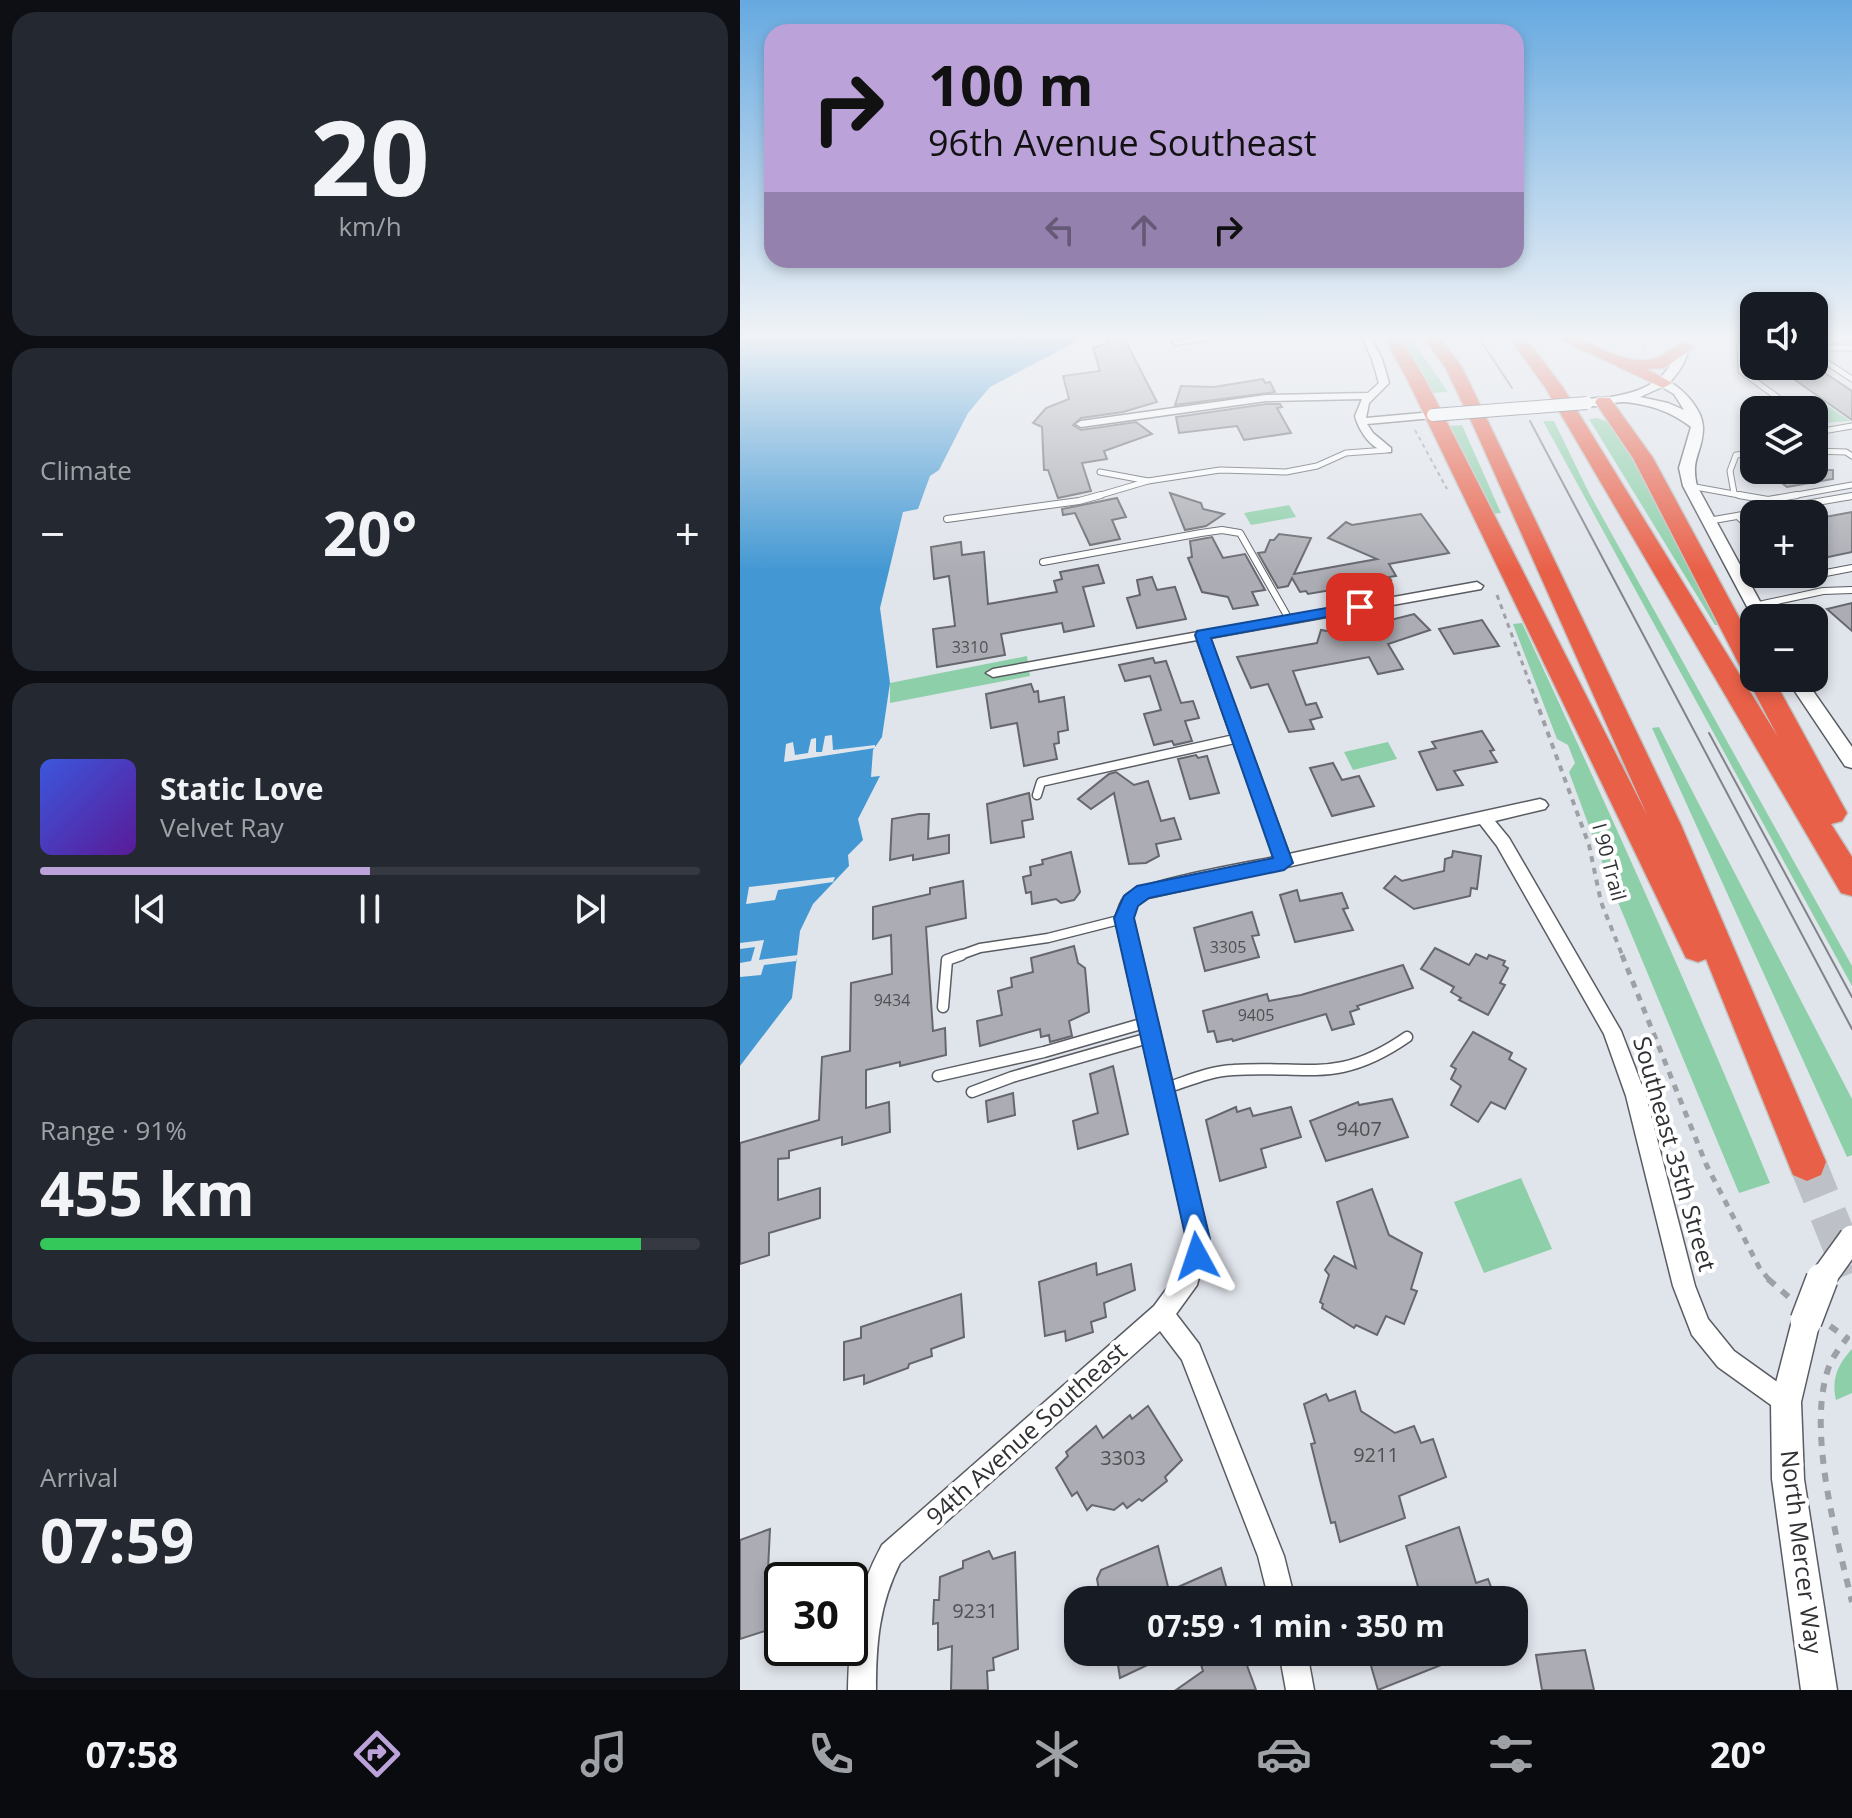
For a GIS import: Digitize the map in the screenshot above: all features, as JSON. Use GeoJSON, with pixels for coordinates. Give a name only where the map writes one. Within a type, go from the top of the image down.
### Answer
{"type":"FeatureCollection","features":[{"type":"Feature","properties":{"kind":"highway"},"geometry":{"type":"LineString","coordinates":[[1476,414],[1666,825],[1807,1162]]}},
{"type":"Feature","properties":{"kind":"highway"},"geometry":{"type":"LineString","coordinates":[[1570,414],[1851,882]]}},
{"type":"Feature","properties":{"kind":"highway"},"geometry":{"type":"LineString","coordinates":[[1611,414],[1643,458],[1740,642]]}},
{"type":"Feature","properties":{"kind":"highway"},"geometry":{"type":"LineString","coordinates":[[1433,415],[1647,848],[1788,1119]]}},
{"type":"Feature","properties":{"kind":"highway"},"geometry":{"type":"LineString","coordinates":[[1767,692],[1846,841],[1851,882]]}},
{"type":"Feature","properties":{"kind":"street"},"geometry":{"type":"LineString","coordinates":[[1081,424],[1153,414]]}},
{"type":"Feature","properties":{"kind":"street"},"geometry":{"type":"LineString","coordinates":[[1362,414],[1362,421],[1372,439],[1387,450]]}},
{"type":"Feature","properties":{"kind":"street"},"geometry":{"type":"LineString","coordinates":[[1362,421],[1447,414]]}},
{"type":"Feature","properties":{"kind":"street"},"geometry":{"type":"LineString","coordinates":[[1683,414],[1697,427]]}},
{"type":"Feature","properties":{"kind":"street"},"geometry":{"type":"LineString","coordinates":[[1692,414],[1697,427],[1686,468],[1690,486],[1753,604]]}},
{"type":"Feature","properties":{"kind":"street"},"geometry":{"type":"LineString","coordinates":[[993,673],[1477,586]]}},
{"type":"Feature","properties":{"kind":"street"},"geometry":{"type":"LineString","coordinates":[[1202,635],[1284,863]]}},
{"type":"Feature","properties":{"kind":"street"},"geometry":{"type":"LineString","coordinates":[[1805,692],[1852,761]]}},
{"type":"Feature","properties":{"kind":"street"},"geometry":{"type":"LineString","coordinates":[[1127,910],[1144,892],[1540,805]]}},
{"type":"Feature","properties":{"kind":"street","name":"Southeast 35th Street"},"geometry":{"type":"LineString","coordinates":[[1483,817],[1503,842],[1612,1031],[1636,1096],[1684,1286],[1700,1327],[1726,1359],[1786,1402]]}},
{"type":"Feature","properties":{"kind":"street","name":"94th Avenue Southeast"},"geometry":{"type":"LineString","coordinates":[[862,1690],[864,1625],[871,1591],[891,1554],[1162,1314],[1189,1277],[1198,1239],[1127,910]]}},
{"type":"Feature","properties":{"kind":"street","name":"North Mercer Way"},"geometry":{"type":"LineString","coordinates":[[1819,1690],[1788,1479],[1786,1402],[1795,1355],[1818,1285],[1852,1238]]}},
{"type":"Feature","properties":{"kind":"street"},"geometry":{"type":"LineString","coordinates":[[1162,1314],[1191,1352],[1271,1556],[1278,1586]]}},
{"type":"Feature","properties":{"kind":"street"},"geometry":{"type":"LineString","coordinates":[[1296,1666],[1300,1690]]}},
{"type":"Feature","properties":{"kind":"lane"},"geometry":{"type":"LineString","coordinates":[[1828,430],[1852,426]]}},
{"type":"Feature","properties":{"kind":"lane"},"geometry":{"type":"LineString","coordinates":[[1828,452],[1849,454],[1852,445]]}},
{"type":"Feature","properties":{"kind":"lane"},"geometry":{"type":"LineString","coordinates":[[947,519],[1079,501],[1148,481],[1220,470],[1286,472],[1317,466],[1346,453],[1387,450]]}},
{"type":"Feature","properties":{"kind":"lane"},"geometry":{"type":"LineString","coordinates":[[1734,493],[1730,471],[1736,455],[1740,455]]}},
{"type":"Feature","properties":{"kind":"lane"},"geometry":{"type":"LineString","coordinates":[[1100,472],[1148,481]]}},
{"type":"Feature","properties":{"kind":"lane"},"geometry":{"type":"LineString","coordinates":[[1690,486],[1768,500],[1852,485]]}},
{"type":"Feature","properties":{"kind":"lane"},"geometry":{"type":"LineString","coordinates":[[1708,521],[1852,496]]}},
{"type":"Feature","properties":{"kind":"lane"},"geometry":{"type":"LineString","coordinates":[[1043,562],[1201,533],[1222,530],[1240,533],[1289,619]]}},
{"type":"Feature","properties":{"kind":"lane"},"geometry":{"type":"LineString","coordinates":[[1828,572],[1852,568]]}},
{"type":"Feature","properties":{"kind":"lane"},"geometry":{"type":"LineString","coordinates":[[1783,604],[1823,591],[1852,590]]}},
{"type":"Feature","properties":{"kind":"lane"},"geometry":{"type":"LineString","coordinates":[[1037,795],[1041,782],[1239,738]]}},
{"type":"Feature","properties":{"kind":"lane"},"geometry":{"type":"LineString","coordinates":[[943,1007],[947,960],[980,948],[1048,938],[1127,910]]}},
{"type":"Feature","properties":{"kind":"lane"},"geometry":{"type":"LineString","coordinates":[[938,1076],[1151,1030]]}},
{"type":"Feature","properties":{"kind":"lane"},"geometry":{"type":"LineString","coordinates":[[972,1092],[1151,1030]]}},
{"type":"Feature","properties":{"kind":"lane"},"geometry":{"type":"LineString","coordinates":[[1165,1088],[1231,1070],[1351,1069],[1381,1058],[1407,1037]]}},
{"type":"Feature","properties":{"kind":"path"},"geometry":{"type":"LineString","coordinates":[[1412,424],[1453,501]]}},
{"type":"Feature","properties":{"kind":"path","name":"I 90 Trail"},"geometry":{"type":"LineString","coordinates":[[1492,584],[1574,800],[1589,845],[1601,902],[1706,1164],[1759,1267],[1771,1283],[1809,1315],[1850,1337],[1829,1365],[1823,1394],[1823,1444],[1832,1510],[1852,1602]]}},
{"type":"Feature","properties":{"kind":"green space"},"geometry":{"type":"Polygon","coordinates":[[[1828,414],[1839,414],[1850,421],[1828,423],[1828,414]]]}},
{"type":"Feature","properties":{"kind":"green space"},"geometry":{"type":"Polygon","coordinates":[[[1589,419],[1608,422],[1638,466],[1723,625],[1715,625],[1589,419]]]}},
{"type":"Feature","properties":{"kind":"green space"},"geometry":{"type":"Polygon","coordinates":[[[1543,421],[1554,421],[1589,493],[1852,966],[1852,986],[1543,421]]]}},
{"type":"Feature","properties":{"kind":"green space"},"geometry":{"type":"Polygon","coordinates":[[[1462,425],[1501,513],[1491,514],[1449,430],[1449,426],[1462,425]]]}},
{"type":"Feature","properties":{"kind":"green space"},"geometry":{"type":"Polygon","coordinates":[[[1289,505],[1296,517],[1251,525],[1244,513],[1289,505]]]}},
{"type":"Feature","properties":{"kind":"green space"},"geometry":{"type":"Polygon","coordinates":[[[1522,623],[1649,902],[1770,1183],[1739,1193],[1610,883],[1569,772],[1575,763],[1568,745],[1557,739],[1513,624],[1522,623]]]}},
{"type":"Feature","properties":{"kind":"green space"},"geometry":{"type":"Polygon","coordinates":[[[1027,656],[1030,676],[890,703],[890,683],[1027,656]]]}},
{"type":"Feature","properties":{"kind":"green space"},"geometry":{"type":"Polygon","coordinates":[[[1659,727],[1852,1099],[1852,1155],[1847,1157],[1652,728],[1659,727]]]}},
{"type":"Feature","properties":{"kind":"green space"},"geometry":{"type":"Polygon","coordinates":[[[1388,742],[1397,759],[1353,770],[1344,752],[1388,742]]]}},
{"type":"Feature","properties":{"kind":"green space"},"geometry":{"type":"Polygon","coordinates":[[[1521,1178],[1552,1249],[1484,1273],[1454,1202],[1521,1178]]]}},
{"type":"Feature","properties":{"kind":"green space"},"geometry":{"type":"Polygon","coordinates":[[[1852,1349],[1852,1393],[1836,1400],[1834,1385],[1837,1372],[1852,1349]]]}},
{"type":"Feature","properties":{"kind":"water"},"geometry":{"type":"Polygon","coordinates":[[[740,414],[968,414],[939,470],[930,476],[918,509],[903,512],[880,608],[890,683],[882,737],[873,750],[871,777],[880,776],[858,819],[863,840],[848,855],[849,866],[813,904],[800,931],[792,998],[740,1066],[740,414]]]}},
{"type":"Feature","properties":{"kind":"pier"},"geometry":{"type":"Polygon","coordinates":[[[832,735],[833,750],[875,745],[875,748],[784,762],[786,744],[793,742],[795,755],[808,753],[811,739],[816,738],[816,752],[822,752],[825,736],[832,735]]]}},
{"type":"Feature","properties":{"kind":"pier"},"geometry":{"type":"Polygon","coordinates":[[[835,877],[833,882],[778,890],[775,900],[746,904],[749,887],[835,877]]]}},
{"type":"Feature","properties":{"kind":"pier"},"geometry":{"type":"Polygon","coordinates":[[[764,940],[759,960],[798,955],[796,961],[764,965],[761,975],[740,977],[740,963],[751,961],[755,947],[740,949],[740,943],[764,940]]]}},
{"type":"Feature","properties":{"kind":"building"},"geometry":{"type":"Polygon","coordinates":[[[1041,414],[1110,414],[1081,418],[1073,425],[1081,430],[1136,422],[1152,434],[1104,451],[1107,459],[1082,463],[1091,491],[1058,498],[1048,470],[1044,470],[1042,427],[1033,423],[1041,414]]]}},
{"type":"Feature","properties":{"kind":"building"},"geometry":{"type":"Polygon","coordinates":[[[1198,414],[1280,414],[1291,433],[1244,440],[1237,426],[1179,433],[1176,417],[1198,414]]]}},
{"type":"Feature","properties":{"kind":"building"},"geometry":{"type":"Polygon","coordinates":[[[1828,470],[1833,470],[1833,479],[1828,480],[1828,470]]]}},
{"type":"Feature","properties":{"kind":"building"},"geometry":{"type":"Polygon","coordinates":[[[1170,493],[1201,503],[1203,509],[1224,514],[1206,526],[1185,530],[1170,493]]]}},
{"type":"Feature","properties":{"kind":"building"},"geometry":{"type":"Polygon","coordinates":[[[1117,498],[1126,517],[1112,520],[1120,539],[1090,545],[1075,513],[1063,515],[1062,509],[1117,498]]]}},
{"type":"Feature","properties":{"kind":"building"},"geometry":{"type":"Polygon","coordinates":[[[1852,512],[1852,552],[1828,557],[1828,516],[1852,512]]]}},
{"type":"Feature","properties":{"kind":"building"},"geometry":{"type":"Polygon","coordinates":[[[1421,514],[1449,553],[1389,564],[1396,576],[1389,577],[1391,580],[1308,594],[1306,591],[1300,592],[1292,578],[1288,586],[1278,588],[1258,553],[1265,552],[1270,540],[1279,534],[1311,538],[1294,574],[1377,559],[1328,538],[1346,522],[1352,525],[1421,514]]]}},
{"type":"Feature","properties":{"kind":"building"},"geometry":{"type":"Polygon","coordinates":[[[1212,537],[1223,558],[1245,554],[1265,590],[1252,592],[1258,605],[1233,609],[1228,597],[1202,592],[1188,558],[1192,557],[1190,541],[1212,537]]]}},
{"type":"Feature","properties":{"kind":"building"},"geometry":{"type":"Polygon","coordinates":[[[961,542],[962,555],[984,552],[988,604],[1057,592],[1054,581],[1062,579],[1060,572],[1098,565],[1104,583],[1083,587],[1094,626],[1064,632],[1062,623],[1001,634],[1005,655],[937,667],[933,629],[955,626],[949,576],[934,579],[931,547],[961,542]]]}},
{"type":"Feature","properties":{"kind":"building"},"geometry":{"type":"Polygon","coordinates":[[[1152,577],[1157,590],[1175,587],[1186,619],[1137,628],[1127,598],[1140,595],[1137,580],[1152,577]]]}},
{"type":"Feature","properties":{"kind":"building"},"geometry":{"type":"Polygon","coordinates":[[[1852,603],[1852,631],[1828,610],[1852,603]]]}},
{"type":"Feature","properties":{"kind":"building"},"geometry":{"type":"Polygon","coordinates":[[[1414,614],[1430,630],[1388,644],[1403,669],[1378,674],[1369,657],[1293,671],[1306,705],[1316,703],[1322,717],[1310,720],[1314,729],[1289,732],[1268,684],[1251,688],[1237,657],[1317,643],[1321,630],[1339,633],[1414,614]]]}},
{"type":"Feature","properties":{"kind":"building"},"geometry":{"type":"Polygon","coordinates":[[[1482,620],[1499,646],[1454,654],[1439,629],[1482,620]]]}},
{"type":"Feature","properties":{"kind":"building"},"geometry":{"type":"Polygon","coordinates":[[[1153,658],[1155,663],[1166,661],[1181,703],[1193,701],[1199,718],[1185,721],[1192,741],[1154,745],[1144,714],[1161,710],[1150,676],[1125,681],[1119,665],[1153,658]]]}},
{"type":"Feature","properties":{"kind":"building"},"geometry":{"type":"Polygon","coordinates":[[[1031,684],[1034,692],[1038,691],[1039,702],[1064,697],[1068,730],[1058,732],[1059,743],[1054,744],[1057,759],[1024,766],[1017,723],[991,728],[986,694],[1031,684]]]}},
{"type":"Feature","properties":{"kind":"building"},"geometry":{"type":"Polygon","coordinates":[[[1482,731],[1494,750],[1490,751],[1497,762],[1454,771],[1463,785],[1437,790],[1419,752],[1436,748],[1432,742],[1482,731]]]}},
{"type":"Feature","properties":{"kind":"building"},"geometry":{"type":"Polygon","coordinates":[[[1196,755],[1198,758],[1207,756],[1219,793],[1190,799],[1178,759],[1196,755]]]}},
{"type":"Feature","properties":{"kind":"building"},"geometry":{"type":"Polygon","coordinates":[[[1333,763],[1342,780],[1359,776],[1374,806],[1332,816],[1310,768],[1333,763]]]}},
{"type":"Feature","properties":{"kind":"building"},"geometry":{"type":"Polygon","coordinates":[[[1116,772],[1134,785],[1148,781],[1161,821],[1174,818],[1181,839],[1156,844],[1159,856],[1146,863],[1129,864],[1114,793],[1091,809],[1078,799],[1109,774],[1116,772]]]}},
{"type":"Feature","properties":{"kind":"building"},"geometry":{"type":"Polygon","coordinates":[[[1029,793],[1033,819],[1022,821],[1024,837],[991,843],[987,804],[1029,793]]]}},
{"type":"Feature","properties":{"kind":"building"},"geometry":{"type":"Polygon","coordinates":[[[929,814],[928,839],[949,835],[949,853],[913,860],[913,855],[890,860],[892,819],[929,814]]]}},
{"type":"Feature","properties":{"kind":"building"},"geometry":{"type":"Polygon","coordinates":[[[1453,851],[1481,856],[1477,889],[1471,888],[1470,896],[1414,909],[1384,888],[1395,876],[1402,881],[1444,871],[1445,859],[1452,857],[1453,851]]]}},
{"type":"Feature","properties":{"kind":"building"},"geometry":{"type":"Polygon","coordinates":[[[1071,852],[1080,892],[1074,900],[1061,903],[1056,899],[1032,904],[1031,892],[1026,893],[1023,877],[1031,875],[1030,867],[1043,864],[1042,860],[1071,852]]]}},
{"type":"Feature","properties":{"kind":"building"},"geometry":{"type":"Polygon","coordinates":[[[963,881],[966,918],[926,927],[933,1031],[945,1028],[946,1055],[866,1070],[866,1108],[889,1102],[890,1132],[842,1145],[842,1137],[789,1151],[789,1158],[778,1159],[778,1200],[820,1188],[820,1218],[769,1233],[769,1255],[740,1264],[740,1143],[819,1120],[822,1057],[850,1051],[851,983],[892,974],[891,935],[873,939],[873,907],[930,894],[930,888],[963,881]]]}},
{"type":"Feature","properties":{"kind":"building"},"geometry":{"type":"Polygon","coordinates":[[[1297,890],[1300,901],[1342,893],[1348,908],[1343,909],[1353,930],[1295,942],[1280,895],[1297,890]]]}},
{"type":"Feature","properties":{"kind":"building"},"geometry":{"type":"Polygon","coordinates":[[[1252,912],[1259,935],[1252,936],[1259,957],[1205,971],[1194,928],[1252,912]]]}},
{"type":"Feature","properties":{"kind":"building"},"geometry":{"type":"Polygon","coordinates":[[[1074,946],[1078,963],[1085,968],[1089,1012],[1069,1021],[1072,1036],[1050,1042],[1049,1035],[1041,1037],[1040,1029],[980,1046],[977,1021],[1002,1015],[998,991],[1012,987],[1011,978],[1033,972],[1031,958],[1074,946]]]}},
{"type":"Feature","properties":{"kind":"building"},"geometry":{"type":"Polygon","coordinates":[[[1435,948],[1469,965],[1476,954],[1505,961],[1503,965],[1508,968],[1500,983],[1505,985],[1488,1015],[1459,1000],[1461,998],[1451,992],[1454,987],[1421,969],[1435,948]]]}},
{"type":"Feature","properties":{"kind":"building"},"geometry":{"type":"Polygon","coordinates":[[[1403,965],[1413,988],[1357,1006],[1359,1009],[1350,1012],[1354,1024],[1332,1030],[1326,1014],[1233,1041],[1217,1042],[1214,1031],[1208,1032],[1203,1011],[1267,994],[1269,1001],[1301,995],[1403,965]]]}},
{"type":"Feature","properties":{"kind":"building"},"geometry":{"type":"Polygon","coordinates":[[[1473,1032],[1512,1053],[1509,1059],[1526,1069],[1505,1109],[1491,1102],[1478,1122],[1451,1105],[1461,1086],[1451,1079],[1456,1069],[1451,1066],[1473,1032]]]}},
{"type":"Feature","properties":{"kind":"building"},"geometry":{"type":"Polygon","coordinates":[[[1113,1066],[1128,1134],[1078,1149],[1073,1121],[1098,1113],[1090,1074],[1113,1066]]]}},
{"type":"Feature","properties":{"kind":"building"},"geometry":{"type":"Polygon","coordinates":[[[1013,1093],[1015,1115],[988,1122],[986,1101],[1013,1093]]]}},
{"type":"Feature","properties":{"kind":"building"},"geometry":{"type":"Polygon","coordinates":[[[1392,1099],[1408,1137],[1326,1161],[1310,1121],[1358,1102],[1359,1105],[1392,1099]]]}},
{"type":"Feature","properties":{"kind":"building"},"geometry":{"type":"Polygon","coordinates":[[[1236,1107],[1237,1112],[1250,1108],[1253,1116],[1291,1107],[1301,1137],[1261,1149],[1266,1167],[1220,1181],[1206,1120],[1236,1107]]]}},
{"type":"Feature","properties":{"kind":"building"},"geometry":{"type":"Polygon","coordinates":[[[1372,1189],[1389,1235],[1422,1253],[1411,1289],[1417,1291],[1404,1324],[1386,1316],[1377,1335],[1356,1325],[1354,1328],[1322,1308],[1320,1302],[1329,1275],[1325,1270],[1334,1256],[1356,1268],[1337,1202],[1372,1189]]]}},
{"type":"Feature","properties":{"kind":"building"},"geometry":{"type":"Polygon","coordinates":[[[1096,1263],[1097,1275],[1131,1264],[1135,1290],[1104,1303],[1106,1317],[1091,1322],[1093,1332],[1066,1341],[1065,1331],[1045,1336],[1039,1282],[1096,1263]]]}},
{"type":"Feature","properties":{"kind":"building"},"geometry":{"type":"Polygon","coordinates":[[[961,1294],[964,1337],[931,1349],[932,1356],[909,1364],[908,1368],[864,1384],[864,1375],[844,1380],[844,1342],[861,1338],[861,1327],[961,1294]]]}},
{"type":"Feature","properties":{"kind":"building"},"geometry":{"type":"Polygon","coordinates":[[[1355,1391],[1361,1411],[1395,1433],[1414,1426],[1421,1443],[1433,1439],[1446,1477],[1399,1496],[1405,1518],[1340,1542],[1335,1522],[1331,1523],[1304,1404],[1326,1394],[1329,1401],[1355,1391]]]}},
{"type":"Feature","properties":{"kind":"building"},"geometry":{"type":"Polygon","coordinates":[[[1148,1406],[1182,1460],[1165,1477],[1167,1481],[1142,1501],[1139,1499],[1127,1508],[1123,1503],[1114,1510],[1092,1505],[1087,1510],[1077,1492],[1072,1496],[1056,1468],[1068,1456],[1066,1452],[1096,1426],[1103,1438],[1130,1415],[1132,1419],[1148,1406]]]}},
{"type":"Feature","properties":{"kind":"building"},"geometry":{"type":"Polygon","coordinates":[[[1459,1527],[1476,1583],[1488,1579],[1491,1586],[1418,1586],[1406,1546],[1459,1527]]]}},
{"type":"Feature","properties":{"kind":"building"},"geometry":{"type":"Polygon","coordinates":[[[770,1529],[768,1562],[764,1562],[764,1631],[740,1639],[740,1540],[770,1529]]]}},
{"type":"Feature","properties":{"kind":"building"},"geometry":{"type":"Polygon","coordinates":[[[1158,1546],[1168,1586],[1098,1586],[1097,1579],[1101,1570],[1158,1546]]]}},
{"type":"Feature","properties":{"kind":"building"},"geometry":{"type":"Polygon","coordinates":[[[989,1551],[993,1559],[1015,1552],[1018,1649],[993,1658],[994,1670],[987,1671],[988,1690],[951,1690],[952,1646],[938,1650],[938,1623],[933,1624],[934,1600],[939,1600],[940,1577],[963,1568],[963,1561],[989,1551]]]}},
{"type":"Feature","properties":{"kind":"building"},"geometry":{"type":"Polygon","coordinates":[[[1221,1568],[1226,1586],[1180,1586],[1221,1568]]]}},
{"type":"Feature","properties":{"kind":"building"},"geometry":{"type":"Polygon","coordinates":[[[1585,1650],[1594,1690],[1542,1690],[1536,1655],[1585,1650]]]}},
{"type":"Feature","properties":{"kind":"building"},"geometry":{"type":"Polygon","coordinates":[[[1118,1666],[1145,1666],[1120,1678],[1118,1666]]]}},
{"type":"Feature","properties":{"kind":"building"},"geometry":{"type":"Polygon","coordinates":[[[1201,1666],[1247,1666],[1256,1690],[1176,1690],[1203,1671],[1201,1666]]]}},
{"type":"Feature","properties":{"kind":"building"},"geometry":{"type":"Polygon","coordinates":[[[1371,1666],[1439,1666],[1378,1690],[1371,1666]]]}},
{"type":"Feature","properties":{"kind":"tunnel"},"geometry":{"type":"LineString","coordinates":[[1807,1162],[1852,1273]]}},
{"type":"Feature","properties":{"kind":"tram line"},"geometry":{"type":"LineString","coordinates":[[1530,421],[1852,1029]]}},
{"type":"Feature","properties":{"kind":"tram line"},"geometry":{"type":"LineString","coordinates":[[1709,733],[1852,997]]}},
{"type":"Feature","properties":{"kind":"route"},"geometry":{"type":"LineString","coordinates":[[1197,1256],[1198,1239],[1124,918],[1130,901],[1144,892],[1284,863],[1202,635],[1360,607]]}}]}
